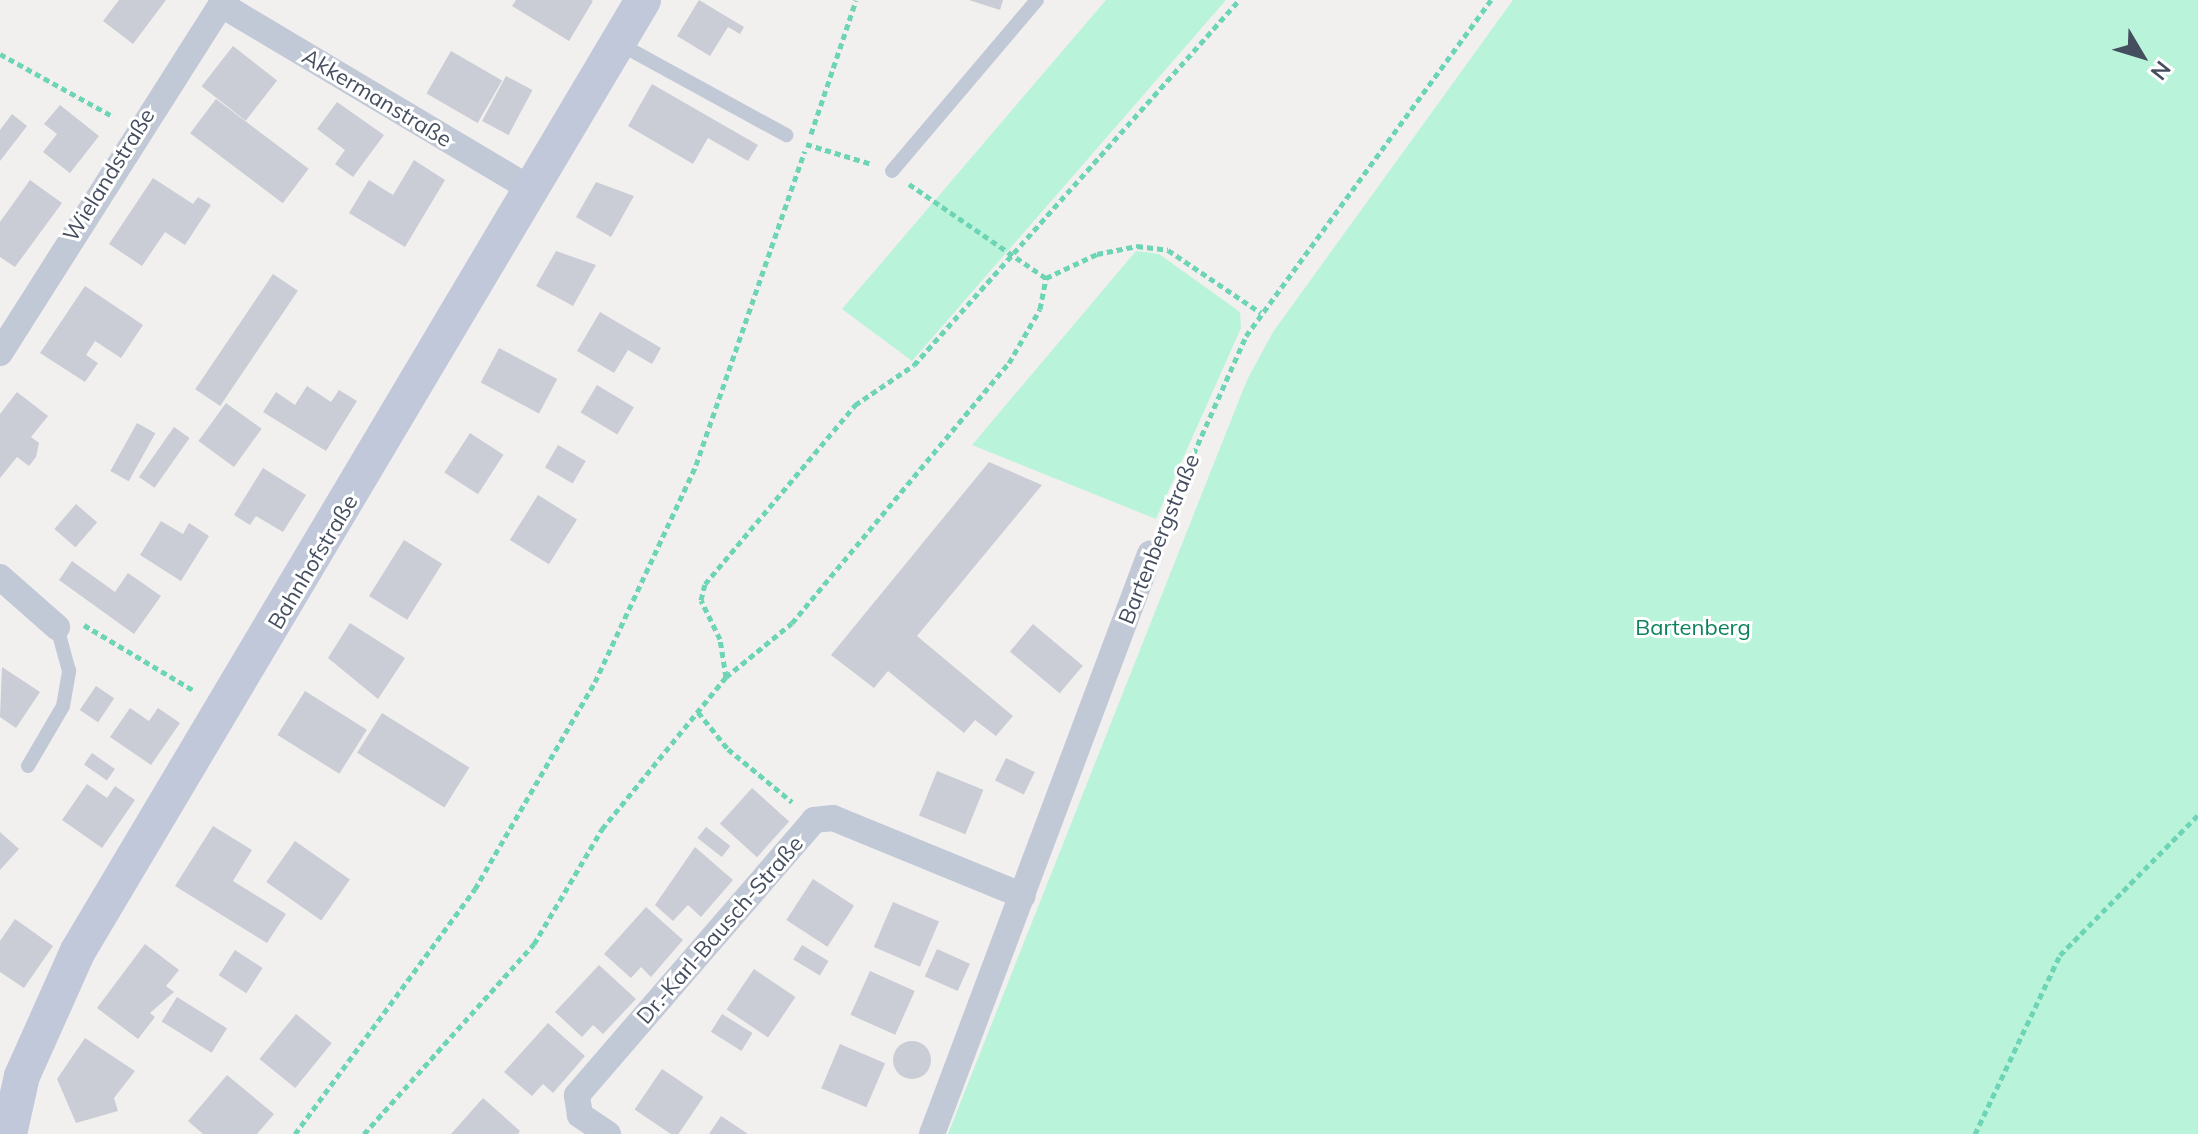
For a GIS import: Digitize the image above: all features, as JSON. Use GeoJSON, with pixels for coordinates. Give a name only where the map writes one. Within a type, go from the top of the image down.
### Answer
{"type":"FeatureCollection","features":[{"type":"Feature","properties":{"kind":"main road","name":"Bahnhofstraße"},"geometry":{"type":"LineString","coordinates":[[8,1116],[40,1029],[78,951],[643,0]]}},
{"type":"Feature","properties":{"kind":"street","name":"Wielandstraße"},"geometry":{"type":"LineString","coordinates":[[0,353],[136,129],[223,2]]}},
{"type":"Feature","properties":{"kind":"street","name":"Akkermanstraße"},"geometry":{"type":"LineString","coordinates":[[223,2],[532,190]]}},
{"type":"Feature","properties":{"kind":"street","name":"Bartenbergstraße"},"geometry":{"type":"LineString","coordinates":[[932,1134],[1150,554]]}},
{"type":"Feature","properties":{"kind":"street"},"geometry":{"type":"LineString","coordinates":[[0,577],[57,627]]}},
{"type":"Feature","properties":{"kind":"street","name":"Dr.-Karl-Bausch-Straße"},"geometry":{"type":"LineString","coordinates":[[608,1134],[580,1115],[577,1095],[814,820],[833,818],[1023,896]]}},
{"type":"Feature","properties":{"kind":"lane"},"geometry":{"type":"LineString","coordinates":[[892,171],[1037,0]]}},
{"type":"Feature","properties":{"kind":"lane"},"geometry":{"type":"LineString","coordinates":[[618,43],[786,135]]}},
{"type":"Feature","properties":{"kind":"lane"},"geometry":{"type":"LineString","coordinates":[[28,766],[63,706],[69,671],[57,627]]}},
{"type":"Feature","properties":{"kind":"path"},"geometry":{"type":"LineString","coordinates":[[295,1134],[475,889],[595,682],[696,465],[856,0]]}},
{"type":"Feature","properties":{"kind":"path"},"geometry":{"type":"LineString","coordinates":[[726,677],[720,639],[701,600],[705,584],[855,405],[914,365],[1017,256],[1239,0]]}},
{"type":"Feature","properties":{"kind":"path","name":"Bartenbergstraße"},"geometry":{"type":"LineString","coordinates":[[1150,554],[1261,313],[1491,0]]}},
{"type":"Feature","properties":{"kind":"path"},"geometry":{"type":"LineString","coordinates":[[0,54],[136,129]]}},
{"type":"Feature","properties":{"kind":"path"},"geometry":{"type":"LineString","coordinates":[[786,135],[892,171],[1046,278]]}},
{"type":"Feature","properties":{"kind":"path"},"geometry":{"type":"LineString","coordinates":[[1046,278],[1097,254],[1137,246],[1168,250],[1261,313]]}},
{"type":"Feature","properties":{"kind":"path"},"geometry":{"type":"LineString","coordinates":[[364,1134],[534,944],[602,829],[726,677],[792,623],[1009,363],[1040,309],[1046,278]]}},
{"type":"Feature","properties":{"kind":"path"},"geometry":{"type":"LineString","coordinates":[[57,627],[80,622],[178,681]]}},
{"type":"Feature","properties":{"kind":"path"},"geometry":{"type":"LineString","coordinates":[[698,712],[728,749],[814,820]]}},
{"type":"Feature","properties":{"kind":"path"},"geometry":{"type":"LineString","coordinates":[[1975,1134],[2060,955],[2198,815]]}},
{"type":"Feature","properties":{"kind":"green space"},"geometry":{"type":"Polygon","coordinates":[[[1106,0],[1226,0],[912,361],[842,309],[1106,0]]]}},
{"type":"Feature","properties":{"kind":"green space","name":"Bartenberg"},"geometry":{"type":"Polygon","coordinates":[[[1513,0],[2198,0],[2198,1134],[948,1134],[1247,380],[1273,332],[1513,0]]]}},
{"type":"Feature","properties":{"kind":"green space"},"geometry":{"type":"Polygon","coordinates":[[[1136,251],[1159,254],[1240,312],[1241,328],[1156,519],[972,445],[1136,251]]]}},
{"type":"Feature","properties":{"kind":"building"},"geometry":{"type":"Polygon","coordinates":[[[119,0],[166,0],[133,44],[103,21],[119,0]]]}},
{"type":"Feature","properties":{"kind":"building"},"geometry":{"type":"Polygon","coordinates":[[[516,0],[593,1],[569,41],[512,6],[516,0]]]}},
{"type":"Feature","properties":{"kind":"building"},"geometry":{"type":"Polygon","coordinates":[[[699,0],[744,27],[740,34],[728,27],[710,56],[677,36],[699,0]]]}},
{"type":"Feature","properties":{"kind":"building"},"geometry":{"type":"Polygon","coordinates":[[[969,0],[1003,0],[1000,10],[969,0]]]}},
{"type":"Feature","properties":{"kind":"building"},"geometry":{"type":"Polygon","coordinates":[[[233,46],[277,80],[246,121],[202,86],[233,46]]]}},
{"type":"Feature","properties":{"kind":"building"},"geometry":{"type":"Polygon","coordinates":[[[451,51],[502,80],[478,123],[426,93],[451,51]]]}},
{"type":"Feature","properties":{"kind":"building"},"geometry":{"type":"Polygon","coordinates":[[[506,76],[532,90],[509,135],[482,121],[506,76]]]}},
{"type":"Feature","properties":{"kind":"building"},"geometry":{"type":"Polygon","coordinates":[[[652,84],[758,145],[748,161],[708,138],[693,164],[628,126],[652,84]]]}},
{"type":"Feature","properties":{"kind":"building"},"geometry":{"type":"Polygon","coordinates":[[[216,99],[309,169],[283,203],[190,133],[216,99]]]}},
{"type":"Feature","properties":{"kind":"building"},"geometry":{"type":"Polygon","coordinates":[[[337,102],[384,135],[353,177],[335,164],[345,150],[317,129],[337,102]]]}},
{"type":"Feature","properties":{"kind":"building"},"geometry":{"type":"Polygon","coordinates":[[[60,105],[99,136],[70,173],[43,152],[57,134],[44,124],[60,105]]]}},
{"type":"Feature","properties":{"kind":"building"},"geometry":{"type":"Polygon","coordinates":[[[12,114],[27,126],[0,161],[0,130],[12,114]]]}},
{"type":"Feature","properties":{"kind":"building"},"geometry":{"type":"Polygon","coordinates":[[[414,160],[445,180],[405,247],[349,213],[369,180],[393,195],[414,160]]]}},
{"type":"Feature","properties":{"kind":"building"},"geometry":{"type":"Polygon","coordinates":[[[153,178],[193,204],[198,197],[211,205],[185,245],[165,232],[142,266],[109,244],[153,178]]]}},
{"type":"Feature","properties":{"kind":"building"},"geometry":{"type":"Polygon","coordinates":[[[30,180],[62,203],[15,267],[0,257],[0,222],[30,180]]]}},
{"type":"Feature","properties":{"kind":"building"},"geometry":{"type":"Polygon","coordinates":[[[596,182],[634,196],[611,237],[576,217],[596,182]]]}},
{"type":"Feature","properties":{"kind":"building"},"geometry":{"type":"Polygon","coordinates":[[[556,251],[596,265],[573,306],[536,286],[556,251]]]}},
{"type":"Feature","properties":{"kind":"building"},"geometry":{"type":"Polygon","coordinates":[[[273,274],[298,291],[220,406],[195,389],[273,274]]]}},
{"type":"Feature","properties":{"kind":"building"},"geometry":{"type":"Polygon","coordinates":[[[85,286],[143,325],[121,358],[95,341],[86,355],[98,363],[85,382],[40,353],[85,286]]]}},
{"type":"Feature","properties":{"kind":"building"},"geometry":{"type":"Polygon","coordinates":[[[600,312],[661,348],[652,364],[628,350],[614,373],[577,351],[600,312]]]}},
{"type":"Feature","properties":{"kind":"building"},"geometry":{"type":"Polygon","coordinates":[[[499,348],[557,379],[539,413],[481,382],[499,348]]]}},
{"type":"Feature","properties":{"kind":"building"},"geometry":{"type":"Polygon","coordinates":[[[597,385],[634,407],[617,435],[581,412],[597,385]]]}},
{"type":"Feature","properties":{"kind":"building"},"geometry":{"type":"Polygon","coordinates":[[[307,386],[331,402],[339,390],[357,401],[326,451],[263,412],[276,392],[295,405],[307,386]]]}},
{"type":"Feature","properties":{"kind":"building"},"geometry":{"type":"Polygon","coordinates":[[[17,392],[48,416],[31,437],[39,443],[36,457],[29,466],[17,457],[0,478],[0,414],[17,392]]]}},
{"type":"Feature","properties":{"kind":"building"},"geometry":{"type":"Polygon","coordinates":[[[226,403],[262,429],[234,467],[198,441],[226,403]]]}},
{"type":"Feature","properties":{"kind":"building"},"geometry":{"type":"Polygon","coordinates":[[[137,423],[155,433],[129,481],[110,471],[137,423]]]}},
{"type":"Feature","properties":{"kind":"building"},"geometry":{"type":"Polygon","coordinates":[[[174,427],[190,438],[155,488],[139,477],[174,427]]]}},
{"type":"Feature","properties":{"kind":"building"},"geometry":{"type":"Polygon","coordinates":[[[470,433],[504,455],[478,494],[444,472],[470,433]]]}},
{"type":"Feature","properties":{"kind":"building"},"geometry":{"type":"Polygon","coordinates":[[[558,445],[586,461],[573,484],[545,468],[558,445]]]}},
{"type":"Feature","properties":{"kind":"building"},"geometry":{"type":"Polygon","coordinates":[[[989,462],[1042,485],[917,636],[1013,716],[996,736],[975,720],[964,733],[888,671],[874,688],[831,655],[989,462]]]}},
{"type":"Feature","properties":{"kind":"building"},"geometry":{"type":"Polygon","coordinates":[[[263,468],[306,495],[283,532],[256,516],[250,525],[234,515],[263,468]]]}},
{"type":"Feature","properties":{"kind":"building"},"geometry":{"type":"Polygon","coordinates":[[[538,495],[577,519],[549,564],[510,540],[538,495]]]}},
{"type":"Feature","properties":{"kind":"building"},"geometry":{"type":"Polygon","coordinates":[[[76,504],[97,522],[75,547],[54,529],[76,504]]]}},
{"type":"Feature","properties":{"kind":"building"},"geometry":{"type":"Polygon","coordinates":[[[161,521],[183,534],[189,523],[209,536],[181,581],[140,555],[161,521]]]}},
{"type":"Feature","properties":{"kind":"building"},"geometry":{"type":"Polygon","coordinates":[[[404,540],[442,564],[407,620],[369,596],[404,540]]]}},
{"type":"Feature","properties":{"kind":"building"},"geometry":{"type":"Polygon","coordinates":[[[72,561],[115,592],[128,573],[161,596],[134,634],[59,580],[72,561]]]}},
{"type":"Feature","properties":{"kind":"building"},"geometry":{"type":"Polygon","coordinates":[[[350,623],[405,658],[378,699],[328,658],[350,623]]]}},
{"type":"Feature","properties":{"kind":"building"},"geometry":{"type":"Polygon","coordinates":[[[1033,624],[1083,666],[1060,693],[1010,652],[1033,624]]]}},
{"type":"Feature","properties":{"kind":"building"},"geometry":{"type":"Polygon","coordinates":[[[2,667],[40,692],[16,728],[0,717],[2,667]]]}},
{"type":"Feature","properties":{"kind":"building"},"geometry":{"type":"Polygon","coordinates":[[[96,686],[114,698],[98,722],[80,710],[96,686]]]}},
{"type":"Feature","properties":{"kind":"building"},"geometry":{"type":"Polygon","coordinates":[[[305,691],[367,730],[339,774],[277,735],[305,691]]]}},
{"type":"Feature","properties":{"kind":"building"},"geometry":{"type":"Polygon","coordinates":[[[130,708],[149,721],[158,708],[180,723],[151,765],[110,737],[130,708]]]}},
{"type":"Feature","properties":{"kind":"building"},"geometry":{"type":"Polygon","coordinates":[[[382,713],[469,768],[444,807],[357,753],[382,713]]]}},
{"type":"Feature","properties":{"kind":"building"},"geometry":{"type":"Polygon","coordinates":[[[92,753],[115,769],[107,781],[84,764],[92,753]]]}},
{"type":"Feature","properties":{"kind":"building"},"geometry":{"type":"Polygon","coordinates":[[[1006,758],[1035,772],[1024,794],[995,780],[1006,758]]]}},
{"type":"Feature","properties":{"kind":"building"},"geometry":{"type":"Polygon","coordinates":[[[937,771],[983,790],[965,834],[919,816],[937,771]]]}},
{"type":"Feature","properties":{"kind":"building"},"geometry":{"type":"Polygon","coordinates":[[[87,784],[107,798],[115,786],[135,800],[102,848],[62,820],[87,784]]]}},
{"type":"Feature","properties":{"kind":"building"},"geometry":{"type":"Polygon","coordinates":[[[752,788],[789,821],[757,857],[720,824],[752,788]]]}},
{"type":"Feature","properties":{"kind":"building"},"geometry":{"type":"Polygon","coordinates":[[[213,826],[252,850],[233,881],[286,914],[267,943],[175,886],[213,826]]]}},
{"type":"Feature","properties":{"kind":"building"},"geometry":{"type":"Polygon","coordinates":[[[706,827],[730,846],[722,857],[697,838],[706,827]]]}},
{"type":"Feature","properties":{"kind":"building"},"geometry":{"type":"Polygon","coordinates":[[[0,832],[19,849],[0,870],[0,832]]]}},
{"type":"Feature","properties":{"kind":"building"},"geometry":{"type":"Polygon","coordinates":[[[295,841],[350,879],[321,920],[266,882],[295,841]]]}},
{"type":"Feature","properties":{"kind":"building"},"geometry":{"type":"Polygon","coordinates":[[[695,847],[733,880],[701,917],[688,905],[673,921],[655,905],[695,847]]]}},
{"type":"Feature","properties":{"kind":"building"},"geometry":{"type":"Polygon","coordinates":[[[813,879],[854,906],[827,947],[786,920],[813,879]]]}},
{"type":"Feature","properties":{"kind":"building"},"geometry":{"type":"Polygon","coordinates":[[[893,902],[939,922],[920,967],[874,947],[893,902]]]}},
{"type":"Feature","properties":{"kind":"building"},"geometry":{"type":"Polygon","coordinates":[[[646,907],[683,940],[651,977],[641,967],[631,978],[604,954],[646,907]]]}},
{"type":"Feature","properties":{"kind":"building"},"geometry":{"type":"Polygon","coordinates":[[[15,919],[53,946],[24,988],[0,972],[0,941],[15,919]]]}},
{"type":"Feature","properties":{"kind":"building"},"geometry":{"type":"Polygon","coordinates":[[[145,944],[179,970],[166,986],[174,992],[150,1013],[155,1017],[138,1039],[97,1008],[145,944]]]}},
{"type":"Feature","properties":{"kind":"building"},"geometry":{"type":"Polygon","coordinates":[[[802,945],[829,961],[820,976],[793,960],[802,945]]]}},
{"type":"Feature","properties":{"kind":"building"},"geometry":{"type":"Polygon","coordinates":[[[937,949],[970,964],[958,991],[925,976],[937,949]]]}},
{"type":"Feature","properties":{"kind":"building"},"geometry":{"type":"Polygon","coordinates":[[[235,950],[263,968],[246,993],[219,975],[235,950]]]}},
{"type":"Feature","properties":{"kind":"building"},"geometry":{"type":"Polygon","coordinates":[[[599,965],[636,999],[603,1034],[593,1025],[582,1037],[555,1012],[599,965]]]}},
{"type":"Feature","properties":{"kind":"building"},"geometry":{"type":"Polygon","coordinates":[[[754,969],[795,997],[768,1038],[727,1010],[754,969]]]}},
{"type":"Feature","properties":{"kind":"building"},"geometry":{"type":"Polygon","coordinates":[[[870,971],[915,991],[895,1035],[850,1015],[870,971]]]}},
{"type":"Feature","properties":{"kind":"building"},"geometry":{"type":"Polygon","coordinates":[[[177,997],[227,1028],[212,1053],[162,1022],[177,997]]]}},
{"type":"Feature","properties":{"kind":"building"},"geometry":{"type":"Polygon","coordinates":[[[296,1014],[332,1043],[295,1088],[259,1059],[296,1014]]]}},
{"type":"Feature","properties":{"kind":"building"},"geometry":{"type":"Polygon","coordinates":[[[722,1014],[753,1033],[741,1051],[711,1032],[722,1014]]]}},
{"type":"Feature","properties":{"kind":"building"},"geometry":{"type":"Polygon","coordinates":[[[548,1023],[585,1056],[553,1093],[543,1084],[532,1096],[504,1072],[548,1023]]]}},
{"type":"Feature","properties":{"kind":"building"},"geometry":{"type":"Polygon","coordinates":[[[85,1038],[135,1071],[114,1098],[118,1111],[76,1123],[57,1079],[85,1038]]]}},
{"type":"Feature","properties":{"kind":"building"},"geometry":{"type":"Polygon","coordinates":[[[912,1041],[925,1047],[931,1060],[925,1073],[912,1079],[899,1073],[893,1060],[899,1047],[912,1041]]]}},
{"type":"Feature","properties":{"kind":"building"},"geometry":{"type":"Polygon","coordinates":[[[840,1044],[885,1063],[866,1107],[821,1088],[840,1044]]]}},
{"type":"Feature","properties":{"kind":"building"},"geometry":{"type":"Polygon","coordinates":[[[662,1069],[703,1097],[678,1134],[671,1134],[635,1110],[662,1069]]]}},
{"type":"Feature","properties":{"kind":"building"},"geometry":{"type":"Polygon","coordinates":[[[227,1075],[274,1114],[257,1134],[203,1134],[188,1121],[227,1075]]]}},
{"type":"Feature","properties":{"kind":"building"},"geometry":{"type":"Polygon","coordinates":[[[483,1098],[520,1131],[518,1134],[451,1134],[483,1098]]]}},
{"type":"Feature","properties":{"kind":"building"},"geometry":{"type":"Polygon","coordinates":[[[721,1116],[748,1134],[709,1134],[721,1116]]]}}]}
